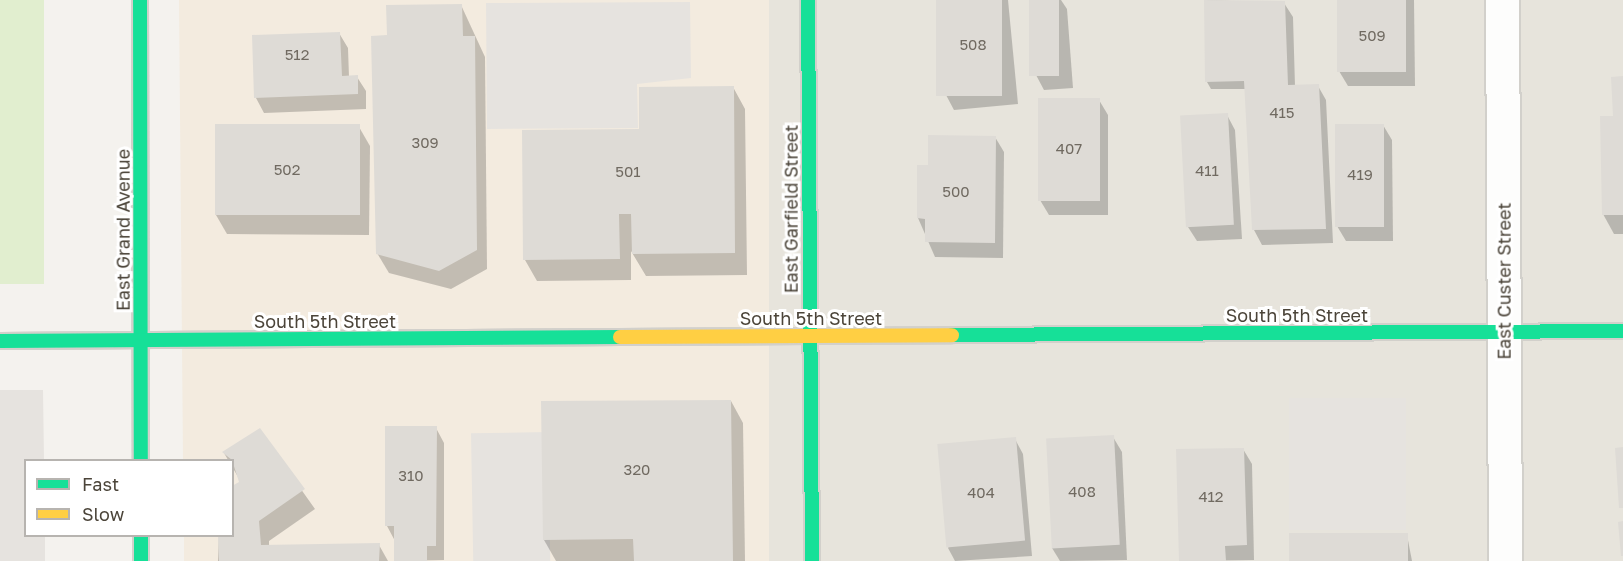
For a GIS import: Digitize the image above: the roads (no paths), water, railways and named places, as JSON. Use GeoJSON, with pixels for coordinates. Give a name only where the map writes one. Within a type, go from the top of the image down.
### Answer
{"type":"FeatureCollection","features":[{"type":"Feature","properties":{"kind":"street","name":"East Grand Avenue"},"geometry":{"type":"LineString","coordinates":[[140,0],[141,459]]}},
{"type":"Feature","properties":{"kind":"street","name":"East Garfield Street"},"geometry":{"type":"LineString","coordinates":[[808,0],[812,561]]}},
{"type":"Feature","properties":{"kind":"street","name":"East Custer Street"},"geometry":{"type":"LineString","coordinates":[[1502,0],[1505,561]]}},
{"type":"Feature","properties":{"kind":"street","name":"South 5th Street"},"geometry":{"type":"LineString","coordinates":[[0,341],[1623,331]]}},
{"type":"Feature","properties":{"kind":"street"},"geometry":{"type":"LineString","coordinates":[[141,537],[141,561]]}}]}
